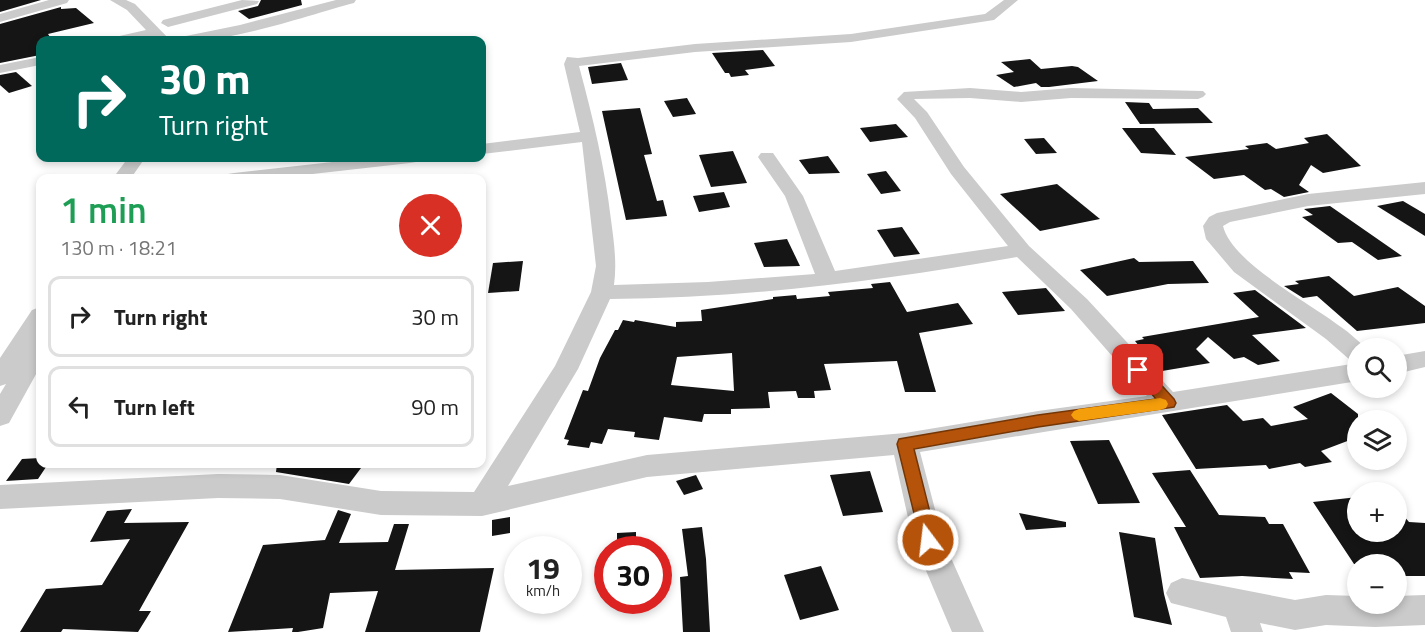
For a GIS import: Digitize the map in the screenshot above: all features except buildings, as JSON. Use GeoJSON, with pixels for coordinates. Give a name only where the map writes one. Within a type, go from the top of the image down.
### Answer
{"type":"FeatureCollection","features":[{"type":"Feature","properties":{"kind":"street"},"geometry":{"type":"LineString","coordinates":[[0,18],[63,0]]}},
{"type":"Feature","properties":{"kind":"street"},"geometry":{"type":"LineString","coordinates":[[116,0],[131,7],[162,32]]}},
{"type":"Feature","properties":{"kind":"street"},"geometry":{"type":"LineString","coordinates":[[138,0],[162,32]]}},
{"type":"Feature","properties":{"kind":"street"},"geometry":{"type":"LineString","coordinates":[[141,36],[162,32],[252,0],[280,19]]}},
{"type":"Feature","properties":{"kind":"street"},"geometry":{"type":"LineString","coordinates":[[204,36],[350,0]]}},
{"type":"Feature","properties":{"kind":"street"},"geometry":{"type":"LineString","coordinates":[[482,504],[566,369],[602,292],[606,266],[589,136],[571,64],[572,60],[572,63],[695,48],[851,38],[989,17],[1012,0]]}},
{"type":"Feature","properties":{"kind":"street"},"geometry":{"type":"LineString","coordinates":[[0,69],[36,62]]}},
{"type":"Feature","properties":{"kind":"street"},"geometry":{"type":"LineString","coordinates":[[1168,403],[1079,304],[1022,250],[957,170],[921,115],[905,99],[906,96],[970,93],[1021,97],[1071,93],[1198,93]]}},
{"type":"Feature","properties":{"kind":"street"},"geometry":{"type":"LineString","coordinates":[[486,149],[589,136]]}},
{"type":"Feature","properties":{"kind":"street"},"geometry":{"type":"LineString","coordinates":[[767,158],[794,196],[828,280]]}},
{"type":"Feature","properties":{"kind":"street"},"geometry":{"type":"LineString","coordinates":[[269,174],[375,162]]}},
{"type":"Feature","properties":{"kind":"street"},"geometry":{"type":"LineString","coordinates":[[1347,344],[1241,267],[1216,239],[1213,226],[1216,221],[1224,218],[1308,200],[1425,189]]}},
{"type":"Feature","properties":{"kind":"street"},"geometry":{"type":"LineString","coordinates":[[602,292],[711,290],[828,280],[1022,250]]}},
{"type":"Feature","properties":{"kind":"street"},"geometry":{"type":"LineString","coordinates":[[21,376],[36,328]]}},
{"type":"Feature","properties":{"kind":"street"},"geometry":{"type":"LineString","coordinates":[[0,416],[36,353]]}},
{"type":"Feature","properties":{"kind":"street"},"geometry":{"type":"LineString","coordinates":[[1407,363],[1425,359]]}},
{"type":"Feature","properties":{"kind":"street"},"geometry":{"type":"LineString","coordinates":[[0,497],[218,486],[270,487],[381,503],[482,504],[647,466],[905,444],[1038,421],[1168,403],[1347,374]]}},
{"type":"Feature","properties":{"kind":"street"},"geometry":{"type":"LineString","coordinates":[[905,444],[928,540],[968,632]]}},
{"type":"Feature","properties":{"kind":"street"},"geometry":{"type":"LineString","coordinates":[[1182,593],[1242,618],[1298,623],[1326,610],[1375,612],[1425,610]]}},
{"type":"Feature","properties":{"kind":"slow traffic"},"geometry":{"type":"LineString","coordinates":[[1079,415],[1160,404]]}},
{"type":"Feature","properties":{"kind":"route"},"geometry":{"type":"LineString","coordinates":[[928,540],[905,444],[1038,421],[1168,403],[1138,370]]}}]}
